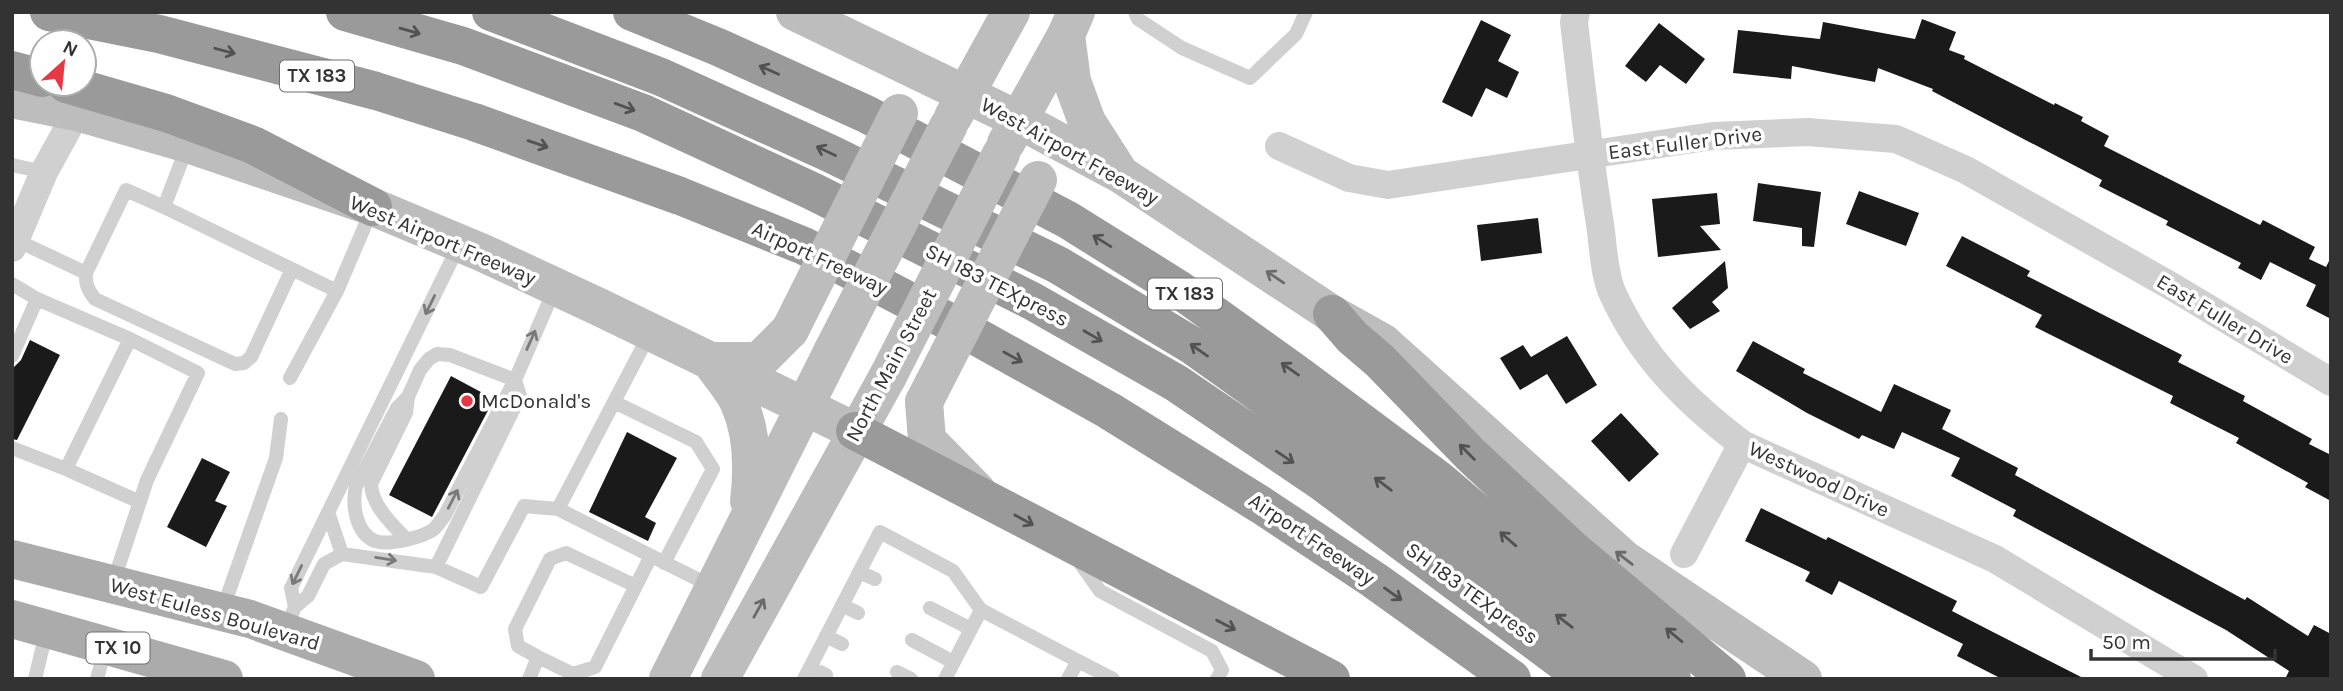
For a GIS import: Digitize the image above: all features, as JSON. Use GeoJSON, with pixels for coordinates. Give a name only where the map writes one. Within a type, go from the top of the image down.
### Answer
{"type":"FeatureCollection","features":[{"type":"Feature","properties":{"kind":"highway","name":"Airport Freeway"},"geometry":{"type":"LineString","coordinates":[[49,12],[159,34],[376,92],[474,122],[680,196],[804,246],[963,329],[1108,410],[1261,505],[1374,580],[1512,679]]}},
{"type":"Feature","properties":{"kind":"highway"},"geometry":{"type":"LineString","coordinates":[[113,12],[159,34]]}},
{"type":"Feature","properties":{"kind":"highway","name":"SH 183 TEXpress"},"geometry":{"type":"LineString","coordinates":[[345,12],[463,46],[643,113],[811,191],[1032,301],[1176,383],[1322,482],[1586,679]]}},
{"type":"Feature","properties":{"kind":"highway","name":"SH 183 TEXpress"},"geometry":{"type":"LineString","coordinates":[[491,12],[661,77],[829,153],[1058,265],[1193,345],[1350,458],[1637,679]]}},
{"type":"Feature","properties":{"kind":"highway","name":"TX 183"},"geometry":{"type":"LineString","coordinates":[[632,12],[718,47],[866,114],[1068,220],[1177,288],[1439,480],[1672,679]]}},
{"type":"Feature","properties":{"kind":"highway"},"geometry":{"type":"LineString","coordinates":[[72,98],[166,113],[253,145],[373,207]]}},
{"type":"Feature","properties":{"kind":"highway"},"geometry":{"type":"LineString","coordinates":[[1332,314],[1471,455],[1561,539],[1727,679]]}},
{"type":"Feature","properties":{"kind":"highway"},"geometry":{"type":"LineString","coordinates":[[855,431],[1331,679]]}},
{"type":"Feature","properties":{"kind":"main road"},"geometry":{"type":"LineString","coordinates":[[668,679],[804,405],[957,109],[1012,12]]}},
{"type":"Feature","properties":{"kind":"main road","name":"West Airport Freeway"},"geometry":{"type":"LineString","coordinates":[[814,16],[863,43],[957,109],[1019,120],[1120,174],[1332,314],[1382,342],[1623,559],[1802,679]]}},
{"type":"Feature","properties":{"kind":"main road"},"geometry":{"type":"LineString","coordinates":[[1071,23],[1072,81],[1087,122],[1120,174]]}},
{"type":"Feature","properties":{"kind":"main road","name":"North Main Street"},"geometry":{"type":"LineString","coordinates":[[728,673],[855,431],[888,376],[1000,154],[1071,23]]}},
{"type":"Feature","properties":{"kind":"main road"},"geometry":{"type":"LineString","coordinates":[[709,361],[759,361],[790,330],[899,113],[890,84],[863,43]]}},
{"type":"Feature","properties":{"kind":"main road","name":"West Airport Freeway"},"geometry":{"type":"LineString","coordinates":[[12,99],[72,98],[188,144],[373,207],[650,332],[855,431]]}},
{"type":"Feature","properties":{"kind":"main road"},"geometry":{"type":"LineString","coordinates":[[984,498],[926,440],[924,402],[1038,180],[1060,166],[1120,174]]}},
{"type":"Feature","properties":{"kind":"main road"},"geometry":{"type":"LineString","coordinates":[[709,361],[739,402],[751,444],[752,480],[748,518]]}},
{"type":"Feature","properties":{"kind":"main road","name":"West Euless Boulevard"},"geometry":{"type":"LineString","coordinates":[[12,559],[222,613],[250,619],[290,619],[416,679]]}},
{"type":"Feature","properties":{"kind":"main road"},"geometry":{"type":"LineString","coordinates":[[67,641],[98,579]]}},
{"type":"Feature","properties":{"kind":"main road","name":"TX 10"},"geometry":{"type":"LineString","coordinates":[[67,641],[224,679]]}},
{"type":"Feature","properties":{"kind":"street","name":"Westwood Drive"},"geometry":{"type":"LineString","coordinates":[[1576,12],[1574,22],[1589,155],[1611,289],[1640,345],[1673,385],[1706,417],[1742,444],[1995,559],[2194,679]]}},
{"type":"Feature","properties":{"kind":"street"},"geometry":{"type":"LineString","coordinates":[[14,244],[72,98]]}},
{"type":"Feature","properties":{"kind":"street","name":"East Fuller Drive"},"geometry":{"type":"LineString","coordinates":[[1279,146],[1349,178],[1388,185],[1727,135],[1807,131],[1896,139],[1966,170],[2171,286],[2331,382]]}},
{"type":"Feature","properties":{"kind":"street"},"geometry":{"type":"LineString","coordinates":[[1684,554],[1742,444]]}},
{"type":"Feature","properties":{"kind":"lane"},"geometry":{"type":"LineString","coordinates":[[1135,12],[1139,19],[1182,48],[1250,78],[1296,34],[1306,12]]}},
{"type":"Feature","properties":{"kind":"lane"},"geometry":{"type":"LineString","coordinates":[[164,207],[188,144]]}},
{"type":"Feature","properties":{"kind":"lane"},"geometry":{"type":"LineString","coordinates":[[12,165],[44,172]]}},
{"type":"Feature","properties":{"kind":"lane"},"geometry":{"type":"LineString","coordinates":[[292,269],[251,357],[244,363],[235,364],[95,299],[86,282],[86,273],[126,190],[337,290]]}},
{"type":"Feature","properties":{"kind":"lane"},"geometry":{"type":"LineString","coordinates":[[290,378],[337,290],[373,207]]}},
{"type":"Feature","properties":{"kind":"lane"},"geometry":{"type":"LineString","coordinates":[[14,244],[86,273]]}},
{"type":"Feature","properties":{"kind":"lane"},"geometry":{"type":"LineString","coordinates":[[290,619],[291,588],[460,244]]}},
{"type":"Feature","properties":{"kind":"lane"},"geometry":{"type":"LineString","coordinates":[[12,284],[37,299],[130,339],[198,373],[147,480],[140,502],[98,579]]}},
{"type":"Feature","properties":{"kind":"lane"},"geometry":{"type":"LineString","coordinates":[[408,397],[397,408],[356,486],[353,500],[356,516],[374,541],[385,542],[423,536],[435,528],[445,515],[515,380],[555,288]]}},
{"type":"Feature","properties":{"kind":"lane"},"geometry":{"type":"LineString","coordinates":[[12,356],[37,299]]}},
{"type":"Feature","properties":{"kind":"lane"},"geometry":{"type":"LineString","coordinates":[[558,509],[650,332]]}},
{"type":"Feature","properties":{"kind":"lane"},"geometry":{"type":"LineString","coordinates":[[66,469],[130,339]]}},
{"type":"Feature","properties":{"kind":"lane"},"geometry":{"type":"LineString","coordinates":[[406,539],[377,504],[371,492],[371,484],[406,413],[408,397],[420,370],[437,354],[450,355],[515,380]]}},
{"type":"Feature","properties":{"kind":"lane"},"geometry":{"type":"LineString","coordinates":[[436,567],[520,396],[515,380]]}},
{"type":"Feature","properties":{"kind":"lane"},"geometry":{"type":"LineString","coordinates":[[391,384],[408,397]]}},
{"type":"Feature","properties":{"kind":"lane"},"geometry":{"type":"LineString","coordinates":[[614,401],[696,442],[713,469],[657,560],[636,586],[595,667],[573,674],[519,646],[514,629],[550,559],[566,553],[636,586]]}},
{"type":"Feature","properties":{"kind":"lane"},"geometry":{"type":"LineString","coordinates":[[222,613],[276,458],[281,419]]}},
{"type":"Feature","properties":{"kind":"lane"},"geometry":{"type":"LineString","coordinates":[[12,448],[140,502]]}},
{"type":"Feature","properties":{"kind":"lane"},"geometry":{"type":"LineString","coordinates":[[290,619],[308,596],[324,564],[342,554],[436,567],[481,587],[524,506],[558,509],[713,588]]}},
{"type":"Feature","properties":{"kind":"lane"},"geometry":{"type":"LineString","coordinates":[[328,512],[342,554]]}},
{"type":"Feature","properties":{"kind":"lane"},"geometry":{"type":"LineString","coordinates":[[826,675],[807,673],[880,532],[953,571],[981,610],[1113,679]]}},
{"type":"Feature","properties":{"kind":"lane"},"geometry":{"type":"LineString","coordinates":[[1065,542],[1100,591],[1212,651],[1222,670],[1217,679]]}},
{"type":"Feature","properties":{"kind":"lane"},"geometry":{"type":"LineString","coordinates":[[859,572],[875,579]]}},
{"type":"Feature","properties":{"kind":"lane"},"geometry":{"type":"LineString","coordinates":[[842,605],[858,613]]}},
{"type":"Feature","properties":{"kind":"lane"},"geometry":{"type":"LineString","coordinates":[[930,608],[971,629]]}},
{"type":"Feature","properties":{"kind":"lane"},"geometry":{"type":"LineString","coordinates":[[945,679],[981,610]]}},
{"type":"Feature","properties":{"kind":"lane"},"geometry":{"type":"LineString","coordinates":[[826,636],[842,644]]}},
{"type":"Feature","properties":{"kind":"lane"},"geometry":{"type":"LineString","coordinates":[[912,640],[953,662]]}},
{"type":"Feature","properties":{"kind":"lane"},"geometry":{"type":"LineString","coordinates":[[35,679],[67,641]]}},
{"type":"Feature","properties":{"kind":"lane"},"geometry":{"type":"LineString","coordinates":[[528,679],[538,657]]}},
{"type":"Feature","properties":{"kind":"lane"},"geometry":{"type":"LineString","coordinates":[[1068,679],[1078,660]]}},
{"type":"Feature","properties":{"kind":"lane"},"geometry":{"type":"LineString","coordinates":[[897,671],[911,679]]}},
{"type":"Feature","properties":{"kind":"building"},"geometry":{"type":"Polygon","coordinates":[[[1922,19],[1956,32],[1949,50],[1965,56],[1964,59],[2054,105],[2055,103],[2083,117],[2081,121],[2109,136],[2104,146],[2260,225],[2263,220],[2315,247],[2309,259],[2326,267],[2331,257],[2331,319],[2306,306],[2316,285],[2270,262],[2261,280],[2238,268],[2241,263],[2166,225],[2168,221],[2099,186],[2102,180],[1932,91],[1933,89],[1878,68],[1875,82],[1792,66],[1791,79],[1733,73],[1738,30],[1820,39],[1823,22],[1915,39],[1922,19]]]}},
{"type":"Feature","properties":{"kind":"building"},"geometry":{"type":"Polygon","coordinates":[[[1481,20],[1511,35],[1498,61],[1519,72],[1507,98],[1486,88],[1472,117],[1442,102],[1481,20]]]}},
{"type":"Feature","properties":{"kind":"building"},"geometry":{"type":"Polygon","coordinates":[[[1659,23],[1705,59],[1686,84],[1660,65],[1646,82],[1625,66],[1659,23]]]}},
{"type":"Feature","properties":{"kind":"building"},"geometry":{"type":"Polygon","coordinates":[[[1758,183],[1821,192],[1814,247],[1802,246],[1802,228],[1753,221],[1758,183]]]}},
{"type":"Feature","properties":{"kind":"building"},"geometry":{"type":"Polygon","coordinates":[[[1859,191],[1919,213],[1906,246],[1846,224],[1859,191]]]}},
{"type":"Feature","properties":{"kind":"building"},"geometry":{"type":"Polygon","coordinates":[[[1717,193],[1720,224],[1700,226],[1721,250],[1658,257],[1652,199],[1717,193]]]}},
{"type":"Feature","properties":{"kind":"building"},"geometry":{"type":"Polygon","coordinates":[[[1538,218],[1542,253],[1481,261],[1477,225],[1538,218]]]}},
{"type":"Feature","properties":{"kind":"building"},"geometry":{"type":"Polygon","coordinates":[[[1962,236],[2030,271],[2027,276],[2182,355],[2178,362],[2245,396],[2243,401],[2312,439],[2309,444],[2331,455],[2331,501],[2305,487],[2308,483],[2236,443],[2239,438],[2170,403],[2173,396],[2035,327],[2042,315],[1946,266],[1962,236]]]}},
{"type":"Feature","properties":{"kind":"building"},"geometry":{"type":"Polygon","coordinates":[[[1725,261],[1728,288],[1712,302],[1720,311],[1690,329],[1672,308],[1725,261]]]}},
{"type":"Feature","properties":{"kind":"building"},"geometry":{"type":"Polygon","coordinates":[[[1567,336],[1597,385],[1566,404],[1547,374],[1520,390],[1500,358],[1523,345],[1531,357],[1567,336]]]}},
{"type":"Feature","properties":{"kind":"building"},"geometry":{"type":"Polygon","coordinates":[[[30,340],[60,355],[17,440],[12,439],[12,369],[21,360],[30,340]]]}},
{"type":"Feature","properties":{"kind":"building"},"geometry":{"type":"Polygon","coordinates":[[[1753,341],[1805,369],[1803,373],[1881,412],[1894,384],[1951,410],[1942,429],[2018,468],[2015,475],[2245,600],[2247,597],[2308,636],[2314,625],[2331,634],[2331,679],[2285,679],[2289,671],[2226,630],[2013,516],[2016,510],[1951,476],[1960,458],[1902,432],[1894,449],[1862,435],[1859,439],[1807,413],[1736,371],[1753,341]]]}},
{"type":"Feature","properties":{"kind":"building"},"geometry":{"type":"Polygon","coordinates":[[[451,376],[494,399],[432,517],[389,495],[451,376]]]}},
{"type":"Feature","properties":{"kind":"building"},"geometry":{"type":"Polygon","coordinates":[[[1621,413],[1659,454],[1629,482],[1591,441],[1621,413]]]}},
{"type":"Feature","properties":{"kind":"building"},"geometry":{"type":"Polygon","coordinates":[[[627,432],[677,458],[645,517],[656,523],[648,541],[589,512],[627,432]]]}},
{"type":"Feature","properties":{"kind":"building"},"geometry":{"type":"Polygon","coordinates":[[[202,458],[230,472],[215,501],[227,506],[206,547],[167,527],[202,458]]]}},
{"type":"Feature","properties":{"kind":"building"},"geometry":{"type":"Polygon","coordinates":[[[1761,508],[1826,540],[1828,537],[1957,601],[1952,611],[2085,679],[2002,679],[1957,656],[1963,644],[1839,581],[1832,595],[1805,581],[1810,572],[1745,541],[1761,508]]]}},
{"type":"Feature","properties":{"kind":"place","name":"McDonald's"},"geometry":{"type":"Point","coordinates":[467,401]}}]}
